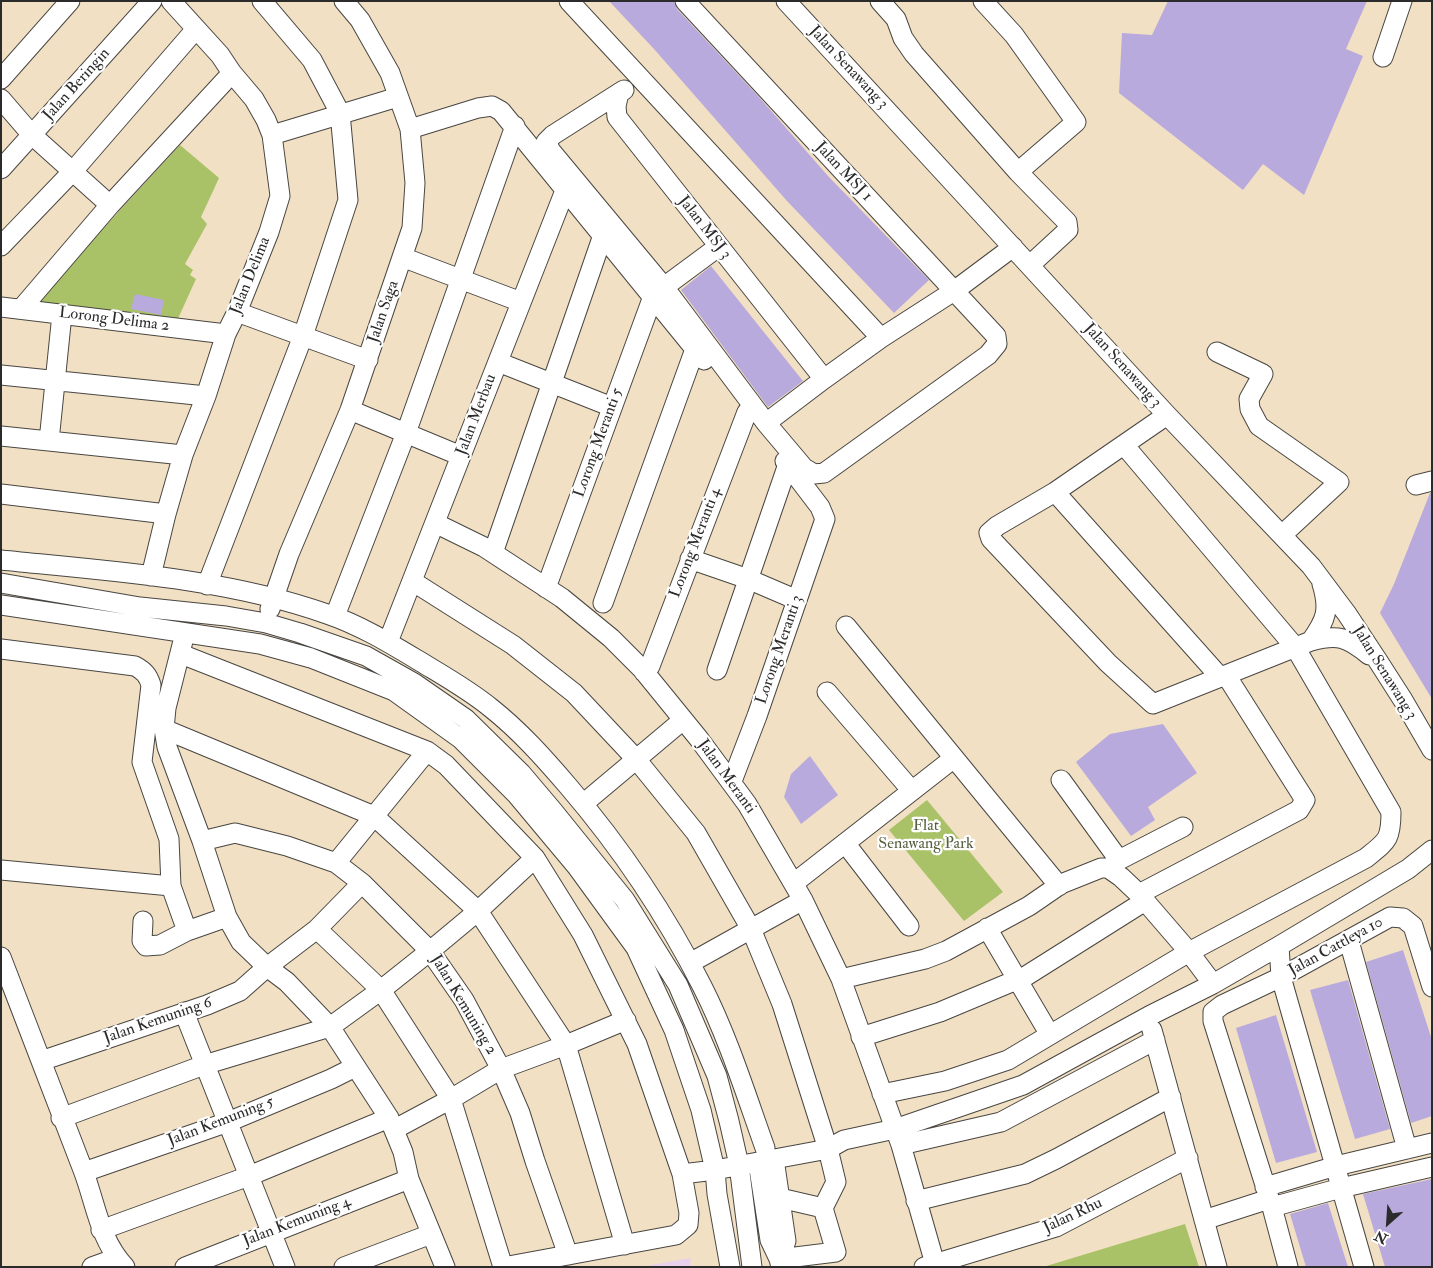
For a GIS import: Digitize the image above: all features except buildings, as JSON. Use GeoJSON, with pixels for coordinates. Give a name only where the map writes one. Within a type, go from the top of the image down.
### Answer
{"type":"FeatureCollection","features":[{"type":"Feature","properties":{"kind":"street"},"geometry":{"type":"LineString","coordinates":[[1,79],[70,1]]}},
{"type":"Feature","properties":{"kind":"street","name":"Jalan Beringin"},"geometry":{"type":"LineString","coordinates":[[1,169],[152,1]]}},
{"type":"Feature","properties":{"kind":"street","name":"Jalan Delima"},"geometry":{"type":"LineString","coordinates":[[151,576],[183,455],[206,396],[226,334],[237,312],[269,232],[280,196],[272,135],[266,120],[254,100],[220,55],[171,1]]}},
{"type":"Feature","properties":{"kind":"street"},"geometry":{"type":"LineString","coordinates":[[207,585],[303,336],[348,200],[340,113],[312,60],[262,1]]}},
{"type":"Feature","properties":{"kind":"street","name":"Jalan Saga"},"geometry":{"type":"LineString","coordinates":[[266,623],[289,554],[350,410],[412,228],[416,183],[410,129],[390,73],[360,20],[344,1]]}},
{"type":"Feature","properties":{"kind":"street"},"geometry":{"type":"LineString","coordinates":[[569,1],[881,338]]}},
{"type":"Feature","properties":{"kind":"street","name":"Jalan MSJ 1"},"geometry":{"type":"LineString","coordinates":[[685,1],[996,336],[997,344],[988,355],[824,473],[814,474],[804,468],[766,423]]}},
{"type":"Feature","properties":{"kind":"street","name":"Jalan Senawang 3"},"geometry":{"type":"LineString","coordinates":[[786,1],[1167,415],[1282,535],[1319,577],[1347,614],[1403,700],[1432,750]]}},
{"type":"Feature","properties":{"kind":"street"},"geometry":{"type":"LineString","coordinates":[[880,1],[896,19],[903,38],[914,54],[1018,172],[1067,222],[1068,230],[1030,265]]}},
{"type":"Feature","properties":{"kind":"street"},"geometry":{"type":"LineString","coordinates":[[983,1],[1014,35],[1076,122],[1018,172]]}},
{"type":"Feature","properties":{"kind":"street"},"geometry":{"type":"LineString","coordinates":[[1383,57],[1402,1]]}},
{"type":"Feature","properties":{"kind":"street"},"geometry":{"type":"LineString","coordinates":[[1,246],[73,171],[196,29]]}},
{"type":"Feature","properties":{"kind":"street"},"geometry":{"type":"LineString","coordinates":[[21,309],[110,205],[232,73]]}},
{"type":"Feature","properties":{"kind":"street"},"geometry":{"type":"LineString","coordinates":[[642,78],[546,142],[550,150],[658,293],[766,423],[881,338],[954,291],[1013,247]]}},
{"type":"Feature","properties":{"kind":"street","name":"Jalan MSJ 3"},"geometry":{"type":"LineString","coordinates":[[619,93],[616,106],[617,117],[824,379]]}},
{"type":"Feature","properties":{"kind":"street"},"geometry":{"type":"LineString","coordinates":[[272,135],[398,97]]}},
{"type":"Feature","properties":{"kind":"street"},"geometry":{"type":"LineString","coordinates":[[1,99],[32,135],[110,205]]}},
{"type":"Feature","properties":{"kind":"street"},"geometry":{"type":"LineString","coordinates":[[410,129],[478,108],[492,106],[501,111],[603,235],[658,293],[695,349],[788,464],[717,670]]}},
{"type":"Feature","properties":{"kind":"street"},"geometry":{"type":"LineString","coordinates":[[335,616],[406,433],[515,126]]}},
{"type":"Feature","properties":{"kind":"street","name":"Jalan Merbau"},"geometry":{"type":"LineString","coordinates":[[388,642],[566,188]]}},
{"type":"Feature","properties":{"kind":"street"},"geometry":{"type":"LineString","coordinates":[[492,553],[603,235]]}},
{"type":"Feature","properties":{"kind":"street"},"geometry":{"type":"LineString","coordinates":[[658,293],[718,247]]}},
{"type":"Feature","properties":{"kind":"street"},"geometry":{"type":"LineString","coordinates":[[402,257],[521,302]]}},
{"type":"Feature","properties":{"kind":"street","name":"Lorong Meranti 5"},"geometry":{"type":"LineString","coordinates":[[546,588],[612,407],[658,293]]}},
{"type":"Feature","properties":{"kind":"street","name":"Lorong Delima 2"},"geometry":{"type":"LineString","coordinates":[[1,307],[226,334]]}},
{"type":"Feature","properties":{"kind":"street"},"geometry":{"type":"LineString","coordinates":[[237,312],[368,360]]}},
{"type":"Feature","properties":{"kind":"street"},"geometry":{"type":"LineString","coordinates":[[49,441],[62,314]]}},
{"type":"Feature","properties":{"kind":"street"},"geometry":{"type":"LineString","coordinates":[[603,603],[695,349]]}},
{"type":"Feature","properties":{"kind":"street"},"geometry":{"type":"LineString","coordinates":[[1217,352],[1263,374],[1249,399],[1250,409],[1259,426],[1340,482],[1282,535]]}},
{"type":"Feature","properties":{"kind":"street"},"geometry":{"type":"LineString","coordinates":[[498,362],[612,407]]}},
{"type":"Feature","properties":{"kind":"street"},"geometry":{"type":"LineString","coordinates":[[1,375],[206,396]]}},
{"type":"Feature","properties":{"kind":"street"},"geometry":{"type":"LineString","coordinates":[[350,410],[461,456]]}},
{"type":"Feature","properties":{"kind":"street","name":"Lorong Meranti 4"},"geometry":{"type":"LineString","coordinates":[[644,672],[650,666],[746,412]]}},
{"type":"Feature","properties":{"kind":"street"},"geometry":{"type":"LineString","coordinates":[[1167,415],[1055,492],[997,526],[989,534],[991,539],[1108,663],[1153,704],[1303,644],[1329,636],[1342,637],[1356,644],[1378,662]]}},
{"type":"Feature","properties":{"kind":"street"},"geometry":{"type":"LineString","coordinates":[[1,436],[183,455]]}},
{"type":"Feature","properties":{"kind":"street"},"geometry":{"type":"LineString","coordinates":[[882,1094],[945,1081],[1008,1060],[1190,952],[1366,858],[1384,844],[1391,831],[1391,812],[1303,644],[1124,445]]}},
{"type":"Feature","properties":{"kind":"street","name":"Lorong Meranti 3"},"geometry":{"type":"LineString","coordinates":[[732,781],[757,716],[825,518],[820,507],[788,464]]}},
{"type":"Feature","properties":{"kind":"street"},"geometry":{"type":"LineString","coordinates":[[861,1036],[940,1012],[1026,976],[1142,898],[1299,810],[1306,800],[1223,676],[1055,492]]}},
{"type":"Feature","properties":{"kind":"street"},"geometry":{"type":"LineString","coordinates":[[1,494],[166,514]]}},
{"type":"Feature","properties":{"kind":"street","name":"Jalan Meranti"},"geometry":{"type":"LineString","coordinates":[[435,523],[492,553],[562,598],[611,638],[644,672],[732,781],[748,804],[794,883],[841,979],[898,1137],[916,1201],[930,1265]]}},
{"type":"Feature","properties":{"kind":"street"},"geometry":{"type":"LineString","coordinates":[[690,559],[748,579],[797,600]]}},
{"type":"Feature","properties":{"kind":"street"},"geometry":{"type":"LineString","coordinates":[[1,560],[151,576],[207,585],[273,598],[335,616],[388,642],[490,706],[530,742],[583,804],[639,876],[670,926],[704,988],[734,1060],[766,1156],[772,1199],[786,1241],[780,1263],[836,1252],[823,1208],[836,1182],[832,1142],[782,1004],[751,929],[696,833],[636,760],[574,693],[513,645],[412,581]]}},
{"type":"Feature","properties":{"kind":"street"},"geometry":{"type":"LineString","coordinates":[[1303,644],[1323,624],[1326,598],[1319,577]]}},
{"type":"Feature","properties":{"kind":"street"},"geometry":{"type":"LineString","coordinates":[[1,583],[140,607],[226,616],[266,623],[366,656],[414,683],[466,719],[521,773],[625,900],[678,985],[717,1076],[730,1121],[738,1159],[752,1267]]}},
{"type":"Feature","properties":{"kind":"street"},"geometry":{"type":"LineString","coordinates":[[1,606],[260,644],[311,658],[394,691],[461,740],[516,794],[577,867],[636,948],[674,1030],[701,1110],[713,1164],[730,1267]]}},
{"type":"Feature","properties":{"kind":"street"},"geometry":{"type":"LineString","coordinates":[[846,626],[1059,886]]}},
{"type":"Feature","properties":{"kind":"street"},"geometry":{"type":"LineString","coordinates":[[184,634],[181,654],[166,708],[164,729],[167,747],[202,841],[227,917],[241,942],[267,967],[287,982],[330,1027],[392,1123],[403,1152],[409,1179],[445,1267]]}},
{"type":"Feature","properties":{"kind":"street"},"geometry":{"type":"LineString","coordinates":[[1,650],[135,666],[148,676],[151,685],[142,762],[169,838],[171,886],[187,931]]}},
{"type":"Feature","properties":{"kind":"street"},"geometry":{"type":"LineString","coordinates":[[181,654],[427,751],[446,765],[536,858],[583,936],[637,1044],[680,1169],[689,1213],[688,1225],[676,1235],[503,1267],[451,1100],[382,990],[318,929]]}},
{"type":"Feature","properties":{"kind":"street"},"geometry":{"type":"LineString","coordinates":[[828,692],[912,791]]}},
{"type":"Feature","properties":{"kind":"street"},"geometry":{"type":"LineString","coordinates":[[583,804],[683,720]]}},
{"type":"Feature","properties":{"kind":"street"},"geometry":{"type":"LineString","coordinates":[[164,729],[374,816],[478,911],[566,1045],[625,1245]]}},
{"type":"Feature","properties":{"kind":"street"},"geometry":{"type":"LineString","coordinates":[[336,863],[427,751]]}},
{"type":"Feature","properties":{"kind":"street"},"geometry":{"type":"LineString","coordinates":[[794,883],[954,758]]}},
{"type":"Feature","properties":{"kind":"street"},"geometry":{"type":"LineString","coordinates":[[1061,780],[1121,878],[1142,898],[1190,952],[1213,984]]}},
{"type":"Feature","properties":{"kind":"street"},"geometry":{"type":"LineString","coordinates":[[841,979],[925,959],[946,951],[1028,906],[1059,886],[1113,864],[1184,827]]}},
{"type":"Feature","properties":{"kind":"street","name":"Jalan Kemuning 2"},"geometry":{"type":"LineString","coordinates":[[202,841],[236,833],[288,846],[336,863],[362,883],[430,951],[464,1000],[501,1069],[520,1114],[568,1255]]}},
{"type":"Feature","properties":{"kind":"street"},"geometry":{"type":"LineString","coordinates":[[845,843],[909,926]]}},
{"type":"Feature","properties":{"kind":"street"},"geometry":{"type":"LineString","coordinates":[[898,1137],[1022,1085],[1149,1016],[1213,984],[1408,869],[1432,850]]}},
{"type":"Feature","properties":{"kind":"street"},"geometry":{"type":"LineString","coordinates":[[61,1118],[204,1065],[330,1027],[382,990],[430,951],[478,911],[536,858]]}},
{"type":"Feature","properties":{"kind":"street"},"geometry":{"type":"LineString","coordinates":[[1408,869],[1432,860]]}},
{"type":"Feature","properties":{"kind":"street"},"geometry":{"type":"LineString","coordinates":[[1408,869],[1432,869]]}},
{"type":"Feature","properties":{"kind":"street"},"geometry":{"type":"LineString","coordinates":[[1,870],[171,886]]}},
{"type":"Feature","properties":{"kind":"street","name":"Jalan Kemuning 6"},"geometry":{"type":"LineString","coordinates":[[41,1062],[206,1005],[240,991],[267,967],[318,929],[362,883]]}},
{"type":"Feature","properties":{"kind":"street"},"geometry":{"type":"LineString","coordinates":[[690,963],[803,900]]}},
{"type":"Feature","properties":{"kind":"street"},"geometry":{"type":"LineString","coordinates":[[143,921],[142,941],[146,946],[160,945],[187,931],[227,917]]}},
{"type":"Feature","properties":{"kind":"street","name":"Jalan Cattleya 10"},"geometry":{"type":"LineString","coordinates":[[1268,1198],[1213,1021],[1213,1012],[1222,1005],[1281,977],[1390,917],[1403,918],[1412,926],[1432,987]]}},
{"type":"Feature","properties":{"kind":"street"},"geometry":{"type":"LineString","coordinates":[[987,928],[1050,1035]]}},
{"type":"Feature","properties":{"kind":"street"},"geometry":{"type":"LineString","coordinates":[[1349,941],[1407,1149]]}},
{"type":"Feature","properties":{"kind":"street"},"geometry":{"type":"LineString","coordinates":[[1279,946],[1281,977],[1364,1267]]}},
{"type":"Feature","properties":{"kind":"street"},"geometry":{"type":"LineString","coordinates":[[1,957],[61,1118],[84,1172],[101,1230],[121,1262],[92,1267]]}},
{"type":"Feature","properties":{"kind":"street"},"geometry":{"type":"LineString","coordinates":[[184,1012],[285,1267]]}},
{"type":"Feature","properties":{"kind":"street"},"geometry":{"type":"LineString","coordinates":[[1149,1016],[1217,1267]]}},
{"type":"Feature","properties":{"kind":"street"},"geometry":{"type":"LineString","coordinates":[[101,1230],[451,1100],[501,1069],[626,1020]]}},
{"type":"Feature","properties":{"kind":"street"},"geometry":{"type":"LineString","coordinates":[[680,1169],[766,1156],[832,1142],[898,1137],[1001,1122],[1155,1040]]}},
{"type":"Feature","properties":{"kind":"street","name":"Jalan Kemuning 5"},"geometry":{"type":"LineString","coordinates":[[84,1172],[228,1122],[331,1080],[355,1067]]}},
{"type":"Feature","properties":{"kind":"street"},"geometry":{"type":"LineString","coordinates":[[916,1201],[1025,1174],[1056,1160],[1171,1097]]}},
{"type":"Feature","properties":{"kind":"street"},"geometry":{"type":"LineString","coordinates":[[1204,1220],[1268,1198],[1336,1166],[1432,1143]]}},
{"type":"Feature","properties":{"kind":"street","name":"Jalan Rhu"},"geometry":{"type":"LineString","coordinates":[[930,1265],[1056,1227],[1188,1158]]}},
{"type":"Feature","properties":{"kind":"street"},"geometry":{"type":"LineString","coordinates":[[1268,1198],[1341,1188],[1432,1167]]}},
{"type":"Feature","properties":{"kind":"street","name":"Jalan Kemuning 4"},"geometry":{"type":"LineString","coordinates":[[185,1267],[409,1179]]}},
{"type":"Feature","properties":{"kind":"street"},"geometry":{"type":"LineString","coordinates":[[742,1194],[748,1186],[753,1186],[772,1199],[823,1208]]}},
{"type":"Feature","properties":{"kind":"street"},"geometry":{"type":"LineString","coordinates":[[1268,1198],[1288,1267]]}},
{"type":"Feature","properties":{"kind":"street"},"geometry":{"type":"LineString","coordinates":[[344,1267],[431,1234]]}},
{"type":"Feature","properties":{"kind":"shaded area"},"geometry":{"type":"Polygon","coordinates":[[[690,1258],[691,1267],[640,1267],[690,1258]]]}},
{"type":"Feature","properties":{"kind":"green space"},"geometry":{"type":"Polygon","coordinates":[[[180,145],[219,178],[201,217],[207,224],[185,264],[193,270],[190,275],[196,279],[176,323],[29,309],[180,145]]]}},
{"type":"Feature","properties":{"kind":"green space","name":"Flat Senawang Park"},"geometry":{"type":"Polygon","coordinates":[[[927,800],[1003,892],[964,921],[889,830],[927,800]]]}},
{"type":"Feature","properties":{"kind":"green space"},"geometry":{"type":"Polygon","coordinates":[[[1185,1224],[1199,1267],[1043,1267],[1185,1224]]]}}]}
